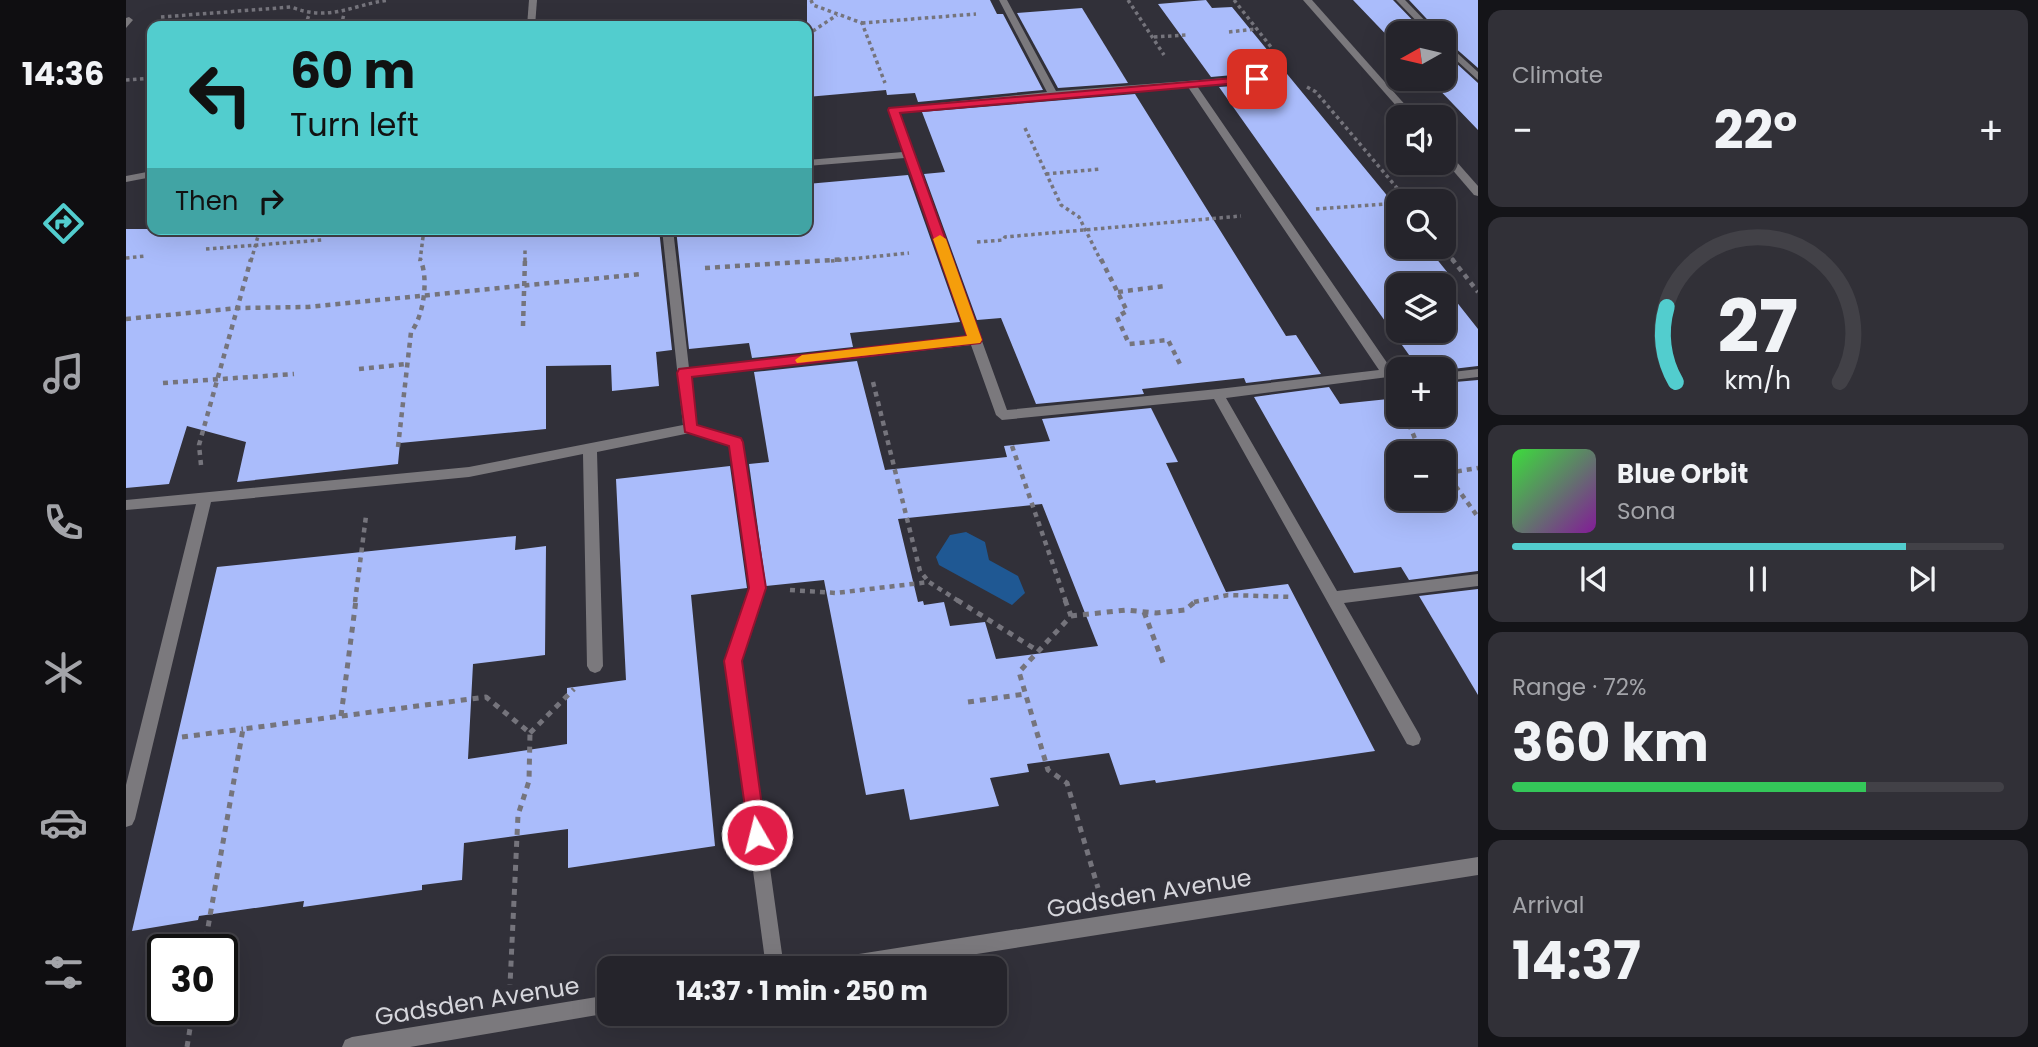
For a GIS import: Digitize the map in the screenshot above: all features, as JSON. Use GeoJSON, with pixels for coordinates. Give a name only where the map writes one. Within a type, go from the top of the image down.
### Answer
{"type":"FeatureCollection","features":[{"type":"Feature","properties":{"kind":"street"},"geometry":{"type":"LineString","coordinates":[[531,21],[533,0]]}},
{"type":"Feature","properties":{"kind":"street"},"geometry":{"type":"LineString","coordinates":[[1307,0],[1400,105]]}},
{"type":"Feature","properties":{"kind":"street"},"geometry":{"type":"LineString","coordinates":[[1400,0],[1421,21]]}},
{"type":"Feature","properties":{"kind":"street"},"geometry":{"type":"LineString","coordinates":[[1007,6],[1053,94]]}},
{"type":"Feature","properties":{"kind":"street"},"geometry":{"type":"LineString","coordinates":[[1456,56],[1478,78]]}},
{"type":"Feature","properties":{"kind":"street"},"geometry":{"type":"LineString","coordinates":[[1279,77],[1053,94],[893,110],[1002,415],[1386,375]]}},
{"type":"Feature","properties":{"kind":"street"},"geometry":{"type":"LineString","coordinates":[[1188,85],[1386,364]]}},
{"type":"Feature","properties":{"kind":"street"},"geometry":{"type":"LineString","coordinates":[[812,163],[909,155]]}},
{"type":"Feature","properties":{"kind":"street"},"geometry":{"type":"LineString","coordinates":[[1456,168],[1478,193]]}},
{"type":"Feature","properties":{"kind":"street"},"geometry":{"type":"LineString","coordinates":[[126,179],[147,175]]}},
{"type":"Feature","properties":{"kind":"street"},"geometry":{"type":"LineString","coordinates":[[668,235],[690,428]]}},
{"type":"Feature","properties":{"kind":"street"},"geometry":{"type":"LineString","coordinates":[[684,373],[975,340]]}},
{"type":"Feature","properties":{"kind":"street"},"geometry":{"type":"LineString","coordinates":[[1456,376],[1478,373]]}},
{"type":"Feature","properties":{"kind":"street"},"geometry":{"type":"LineString","coordinates":[[1218,394],[1413,738]]}},
{"type":"Feature","properties":{"kind":"street"},"geometry":{"type":"LineString","coordinates":[[126,505],[468,472],[690,428],[736,442],[757,588],[733,661],[773,956]]}},
{"type":"Feature","properties":{"kind":"street"},"geometry":{"type":"LineString","coordinates":[[590,448],[595,666]]}},
{"type":"Feature","properties":{"kind":"street"},"geometry":{"type":"LineString","coordinates":[[126,819],[205,497]]}},
{"type":"Feature","properties":{"kind":"street"},"geometry":{"type":"LineString","coordinates":[[1334,598],[1478,580]]}},
{"type":"Feature","properties":{"kind":"street","name":"Gadsden Avenue"},"geometry":{"type":"LineString","coordinates":[[904,956],[1478,866]]}},
{"type":"Feature","properties":{"kind":"street","name":"Gadsden Avenue"},"geometry":{"type":"LineString","coordinates":[[352,1047],[597,1006]]}},
{"type":"Feature","properties":{"kind":"path"},"geometry":{"type":"LineString","coordinates":[[127,22],[291,7],[309,15],[344,13],[370,1],[389,0]]}},
{"type":"Feature","properties":{"kind":"path"},"geometry":{"type":"LineString","coordinates":[[811,0],[813,5],[862,23],[1007,6]]}},
{"type":"Feature","properties":{"kind":"path"},"geometry":{"type":"LineString","coordinates":[[1128,0],[1188,85]]}},
{"type":"Feature","properties":{"kind":"path"},"geometry":{"type":"LineString","coordinates":[[1234,0],[1271,48]]}},
{"type":"Feature","properties":{"kind":"path"},"geometry":{"type":"LineString","coordinates":[[342,21],[344,13]]}},
{"type":"Feature","properties":{"kind":"path"},"geometry":{"type":"LineString","coordinates":[[812,32],[838,14]]}},
{"type":"Feature","properties":{"kind":"path"},"geometry":{"type":"LineString","coordinates":[[307,21],[309,15]]}},
{"type":"Feature","properties":{"kind":"path"},"geometry":{"type":"LineString","coordinates":[[862,23],[893,110]]}},
{"type":"Feature","properties":{"kind":"path"},"geometry":{"type":"LineString","coordinates":[[1229,32],[1257,29]]}},
{"type":"Feature","properties":{"kind":"path"},"geometry":{"type":"LineString","coordinates":[[1153,37],[1187,35]]}},
{"type":"Feature","properties":{"kind":"path"},"geometry":{"type":"LineString","coordinates":[[126,80],[147,78]]}},
{"type":"Feature","properties":{"kind":"path"},"geometry":{"type":"LineString","coordinates":[[1306,86],[1316,92],[1398,189]]}},
{"type":"Feature","properties":{"kind":"path"},"geometry":{"type":"LineString","coordinates":[[1010,99],[1061,205],[1079,217],[1087,229],[1118,292],[1127,311],[1117,317],[1129,344],[1168,340],[1197,396]]}},
{"type":"Feature","properties":{"kind":"path"},"geometry":{"type":"LineString","coordinates":[[1046,174],[1101,169]]}},
{"type":"Feature","properties":{"kind":"path"},"geometry":{"type":"LineString","coordinates":[[126,319],[239,308],[308,307],[773,262],[810,263],[943,250],[974,242],[1003,240],[1005,237],[1386,204]]}},
{"type":"Feature","properties":{"kind":"path"},"geometry":{"type":"LineString","coordinates":[[205,497],[199,445],[258,235]]}},
{"type":"Feature","properties":{"kind":"path"},"geometry":{"type":"LineString","coordinates":[[395,480],[411,332],[420,321],[425,267],[420,261],[423,235]]}},
{"type":"Feature","properties":{"kind":"path"},"geometry":{"type":"LineString","coordinates":[[206,250],[322,240]]}},
{"type":"Feature","properties":{"kind":"path"},"geometry":{"type":"LineString","coordinates":[[523,327],[525,249]]}},
{"type":"Feature","properties":{"kind":"path"},"geometry":{"type":"LineString","coordinates":[[126,258],[146,256]]}},
{"type":"Feature","properties":{"kind":"path"},"geometry":{"type":"LineString","coordinates":[[1452,259],[1478,292]]}},
{"type":"Feature","properties":{"kind":"path"},"geometry":{"type":"LineString","coordinates":[[1118,292],[1165,286]]}},
{"type":"Feature","properties":{"kind":"path"},"geometry":{"type":"LineString","coordinates":[[865,353],[920,571],[929,582],[1038,651]]}},
{"type":"Feature","properties":{"kind":"path"},"geometry":{"type":"LineString","coordinates":[[359,369],[407,364]]}},
{"type":"Feature","properties":{"kind":"path"},"geometry":{"type":"LineString","coordinates":[[163,383],[294,374]]}},
{"type":"Feature","properties":{"kind":"path"},"geometry":{"type":"LineString","coordinates":[[1002,415],[1072,616]]}},
{"type":"Feature","properties":{"kind":"path"},"geometry":{"type":"LineString","coordinates":[[1456,470],[1478,468]]}},
{"type":"Feature","properties":{"kind":"path"},"geometry":{"type":"LineString","coordinates":[[341,716],[370,482]]}},
{"type":"Feature","properties":{"kind":"path"},"geometry":{"type":"LineString","coordinates":[[1456,486],[1478,517]]}},
{"type":"Feature","properties":{"kind":"path"},"geometry":{"type":"LineString","coordinates":[[757,588],[836,593],[929,582]]}},
{"type":"Feature","properties":{"kind":"path"},"geometry":{"type":"LineString","coordinates":[[1109,924],[1067,783],[1048,770],[1019,672],[1072,616],[1126,610],[1185,610],[1196,600],[1228,595],[1334,598]]}},
{"type":"Feature","properties":{"kind":"path"},"geometry":{"type":"LineString","coordinates":[[1144,612],[1165,668]]}},
{"type":"Feature","properties":{"kind":"path"},"geometry":{"type":"LineString","coordinates":[[509,1021],[518,815],[529,781],[530,733],[595,666]]}},
{"type":"Feature","properties":{"kind":"path"},"geometry":{"type":"LineString","coordinates":[[968,702],[1025,694]]}},
{"type":"Feature","properties":{"kind":"path"},"geometry":{"type":"LineString","coordinates":[[145,741],[486,697],[530,733]]}},
{"type":"Feature","properties":{"kind":"path"},"geometry":{"type":"LineString","coordinates":[[207,934],[243,729]]}},
{"type":"Feature","properties":{"kind":"path"},"geometry":{"type":"LineString","coordinates":[[187,1047],[191,1025]]}},
{"type":"Feature","properties":{"kind":"water"},"geometry":{"type":"Polygon","coordinates":[[[966,532],[985,542],[989,560],[1018,576],[1025,593],[1012,605],[939,565],[936,557],[950,535],[966,532]]]}},
{"type":"Feature","properties":{"kind":"building"},"geometry":{"type":"Polygon","coordinates":[[[807,0],[990,0],[997,14],[1003,14],[1043,90],[918,102],[915,93],[887,95],[886,90],[812,97],[812,21],[807,21],[807,0]]]}},
{"type":"Feature","properties":{"kind":"building"},"geometry":{"type":"Polygon","coordinates":[[[1206,0],[1212,8],[1232,7],[1386,194],[1386,259],[1437,259],[1448,273],[1386,273],[1386,322],[1219,87],[1279,83],[1286,76],[1279,71],[1211,77],[1158,4],[1206,0]]]}},
{"type":"Feature","properties":{"kind":"building"},"geometry":{"type":"Polygon","coordinates":[[[1353,0],[1393,0],[1413,21],[1386,21],[1386,34],[1353,0]]]}},
{"type":"Feature","properties":{"kind":"building"},"geometry":{"type":"Polygon","coordinates":[[[1409,0],[1478,0],[1478,68],[1456,49],[1456,21],[1429,21],[1409,0]]]}},
{"type":"Feature","properties":{"kind":"building"},"geometry":{"type":"Polygon","coordinates":[[[1082,8],[1128,83],[1058,88],[1017,13],[1082,8]]]}},
{"type":"Feature","properties":{"kind":"building"},"geometry":{"type":"Polygon","coordinates":[[[1456,63],[1478,83],[1478,130],[1441,91],[1456,91],[1456,63]]]}},
{"type":"Feature","properties":{"kind":"building"},"geometry":{"type":"Polygon","coordinates":[[[1135,94],[1286,336],[1296,335],[1321,374],[1246,383],[1244,378],[1142,389],[1144,394],[1036,404],[1001,318],[977,320],[924,174],[945,172],[922,112],[1135,94]]]}},
{"type":"Feature","properties":{"kind":"building"},"geometry":{"type":"Polygon","coordinates":[[[908,175],[960,322],[850,333],[853,347],[752,358],[749,343],[689,349],[677,235],[812,235],[812,184],[908,175]]]}},
{"type":"Feature","properties":{"kind":"building"},"geometry":{"type":"Polygon","coordinates":[[[126,229],[147,229],[147,235],[660,235],[672,350],[656,352],[659,386],[612,391],[611,365],[546,366],[546,429],[400,443],[398,464],[237,482],[246,442],[187,426],[169,484],[126,488],[126,229]]]}},
{"type":"Feature","properties":{"kind":"building"},"geometry":{"type":"Polygon","coordinates":[[[1456,301],[1478,329],[1478,366],[1456,369],[1456,357],[1410,357],[1401,343],[1456,343],[1456,301]]]}},
{"type":"Feature","properties":{"kind":"building"},"geometry":{"type":"Polygon","coordinates":[[[857,361],[885,470],[1007,457],[1004,446],[1050,441],[1042,419],[1151,408],[1178,462],[1166,463],[1226,592],[1288,584],[1375,751],[1156,783],[1155,780],[1120,785],[1109,753],[1027,764],[1029,772],[990,778],[999,806],[910,820],[904,789],[866,795],[824,580],[766,586],[749,464],[769,462],[754,372],[857,361]],[[1042,504],[898,519],[918,602],[923,601],[924,605],[944,602],[950,626],[985,622],[996,659],[1098,646],[1042,504]]]}},
{"type":"Feature","properties":{"kind":"building"},"geometry":{"type":"Polygon","coordinates":[[[1478,380],[1478,571],[1409,580],[1401,567],[1354,573],[1254,397],[1329,387],[1340,404],[1386,399],[1386,427],[1456,427],[1456,382],[1478,380]]]}},
{"type":"Feature","properties":{"kind":"building"},"geometry":{"type":"Polygon","coordinates":[[[730,466],[747,588],[691,595],[715,846],[568,868],[568,829],[464,843],[462,880],[422,885],[422,890],[303,907],[304,901],[199,916],[198,920],[132,931],[217,567],[516,536],[515,550],[546,546],[545,655],[473,664],[468,759],[567,744],[567,688],[626,680],[616,479],[730,466]]]}},
{"type":"Feature","properties":{"kind":"building"},"geometry":{"type":"Polygon","coordinates":[[[1478,589],[1478,695],[1419,596],[1478,589]]]}},
{"type":"Feature","properties":{"kind":"slow traffic"},"geometry":{"type":"LineString","coordinates":[[802,360],[975,340],[940,239]]}},
{"type":"Feature","properties":{"kind":"route"},"geometry":{"type":"LineString","coordinates":[[757,835],[733,661],[757,588],[736,442],[690,428],[684,373],[975,340],[893,110],[1053,94],[1257,79]]}}]}
